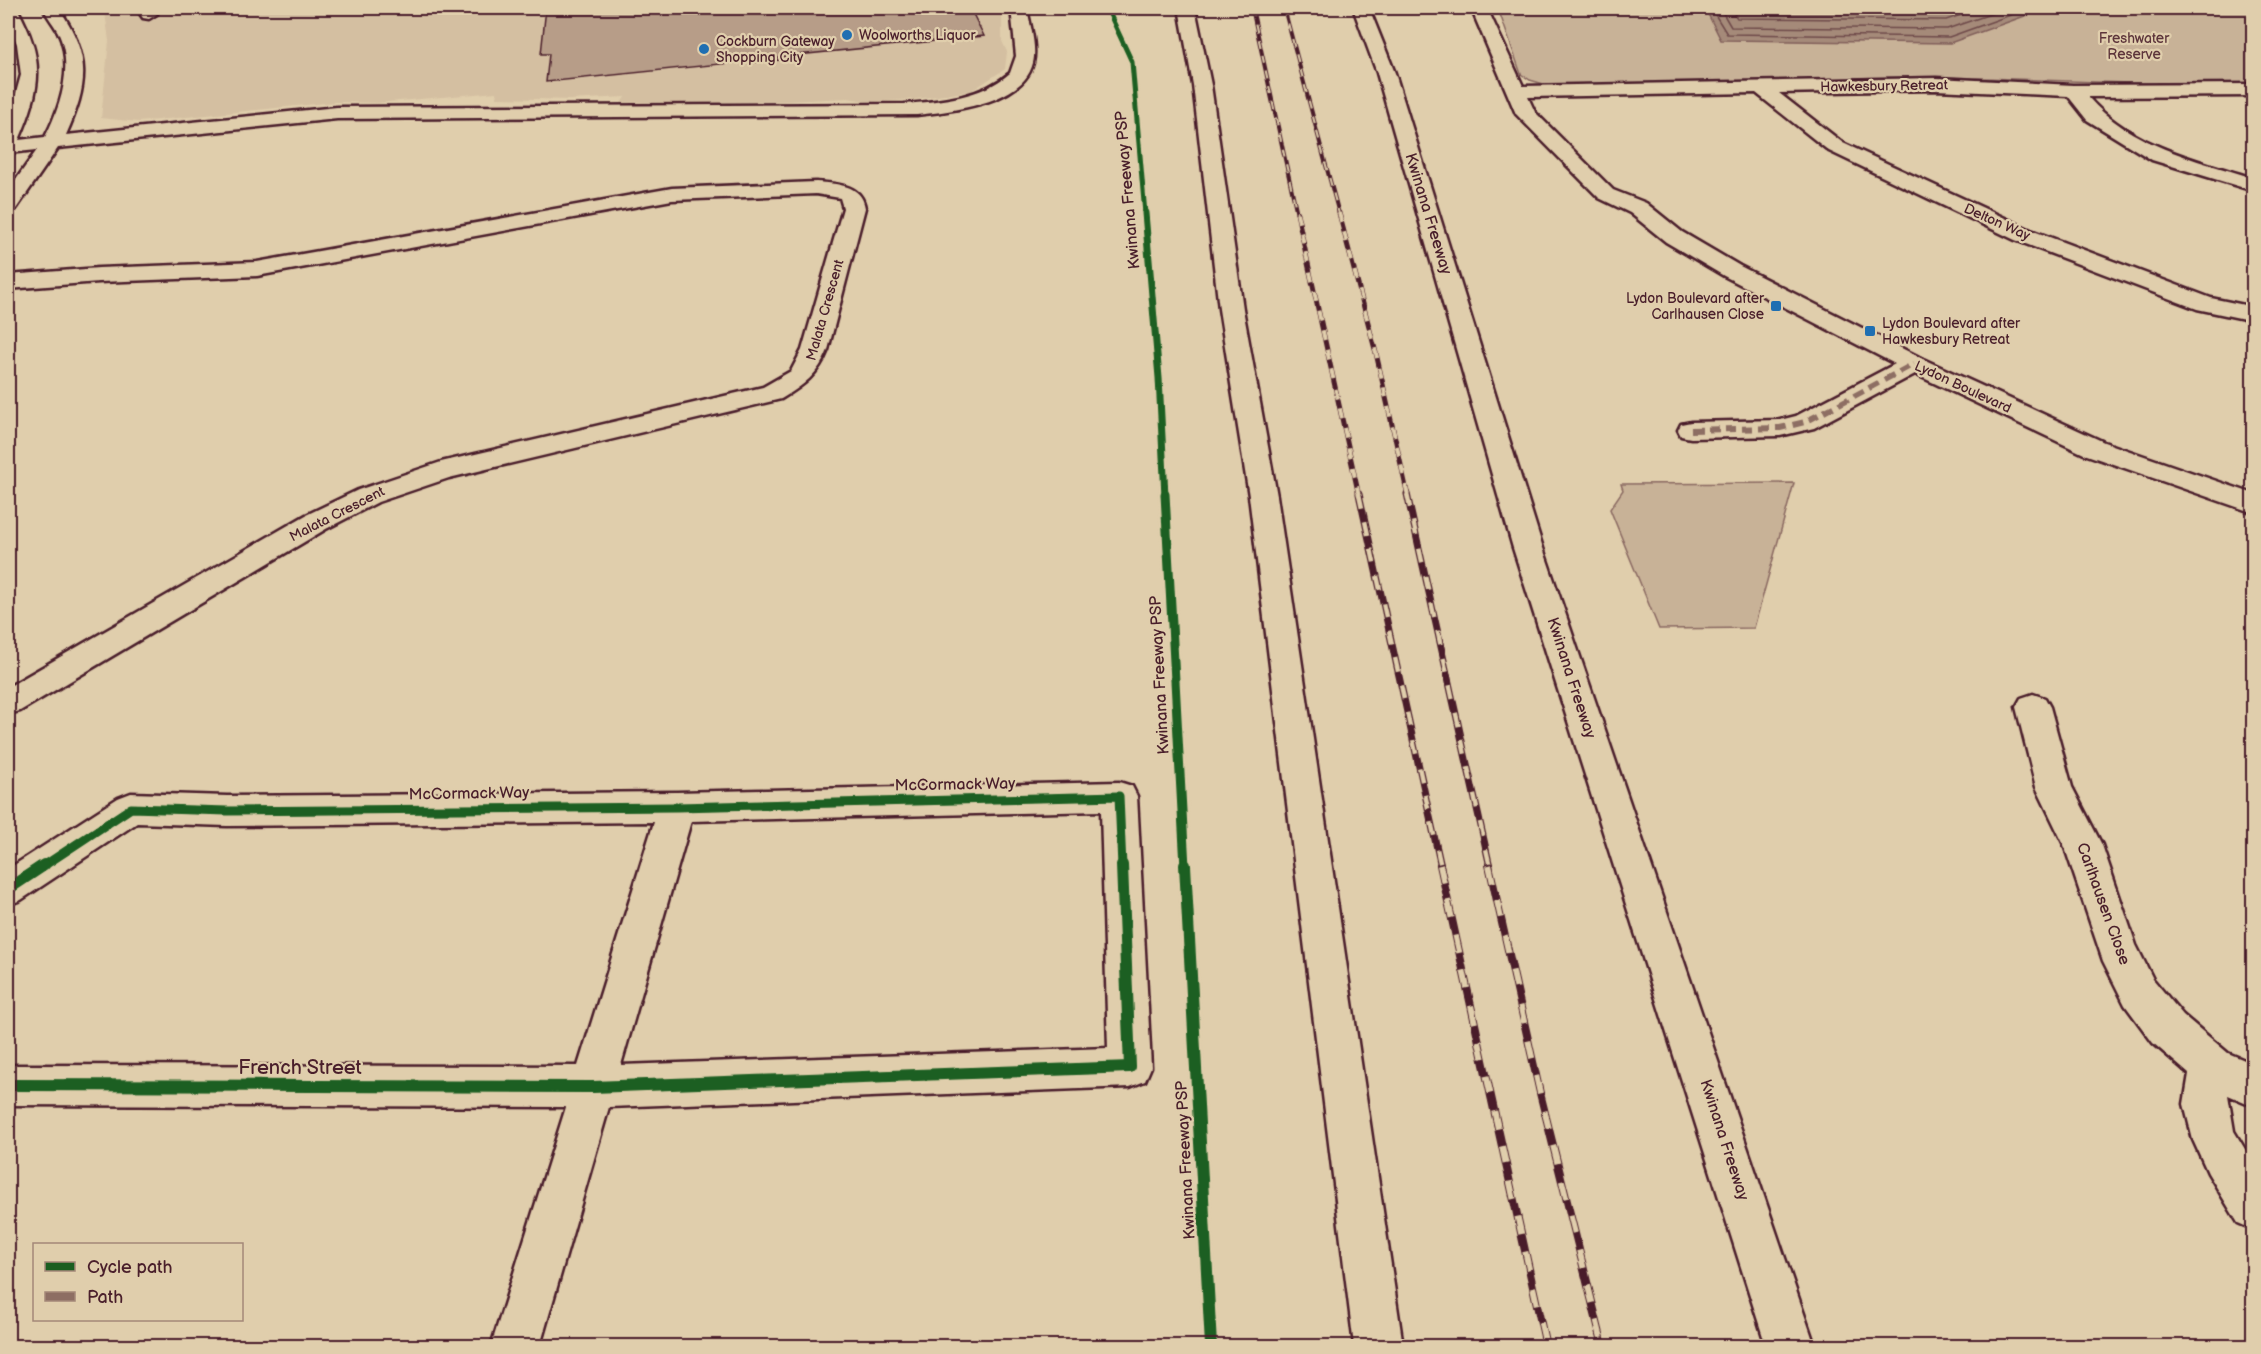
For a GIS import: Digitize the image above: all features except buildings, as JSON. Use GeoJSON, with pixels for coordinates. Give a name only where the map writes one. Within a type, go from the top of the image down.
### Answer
{"type":"FeatureCollection","features":[{"type":"Feature","properties":{"kind":"main road"},"geometry":{"type":"LineString","coordinates":[[8,142],[22,113],[29,84],[30,59],[24,34],[9,8]]}},
{"type":"Feature","properties":{"kind":"main road"},"geometry":{"type":"LineString","coordinates":[[8,204],[53,142],[64,119],[75,67],[67,32],[51,8]]}},
{"type":"Feature","properties":{"kind":"main road"},"geometry":{"type":"LineString","coordinates":[[8,147],[336,113],[896,110],[942,106],[960,103],[998,89],[1021,70],[1024,54],[1019,8]]}},
{"type":"Feature","properties":{"kind":"main road"},"geometry":{"type":"LineString","coordinates":[[1187,8],[1202,85],[1231,309],[1263,496],[1379,1347]]}},
{"type":"Feature","properties":{"kind":"main road","name":"Kwinana Freeway"},"geometry":{"type":"LineString","coordinates":[[1361,8],[1386,73],[1528,548],[1716,1113],[1791,1347]]}},
{"type":"Feature","properties":{"kind":"main road","name":"Lydon Boulevard"},"geometry":{"type":"LineString","coordinates":[[1479,8],[1514,92],[1526,114],[1606,194],[1638,208],[1674,237],[1732,271],[1914,364],[2094,448],[2253,504]]}},
{"type":"Feature","properties":{"kind":"main road","name":"Hawkesbury Retreat"},"geometry":{"type":"LineString","coordinates":[[1514,92],[1936,84],[2073,91],[2253,90]]}},
{"type":"Feature","properties":{"kind":"main road","name":"Delton Way"},"geometry":{"type":"LineString","coordinates":[[1761,88],[1836,147],[2023,235],[2205,304],[2253,314]]}},
{"type":"Feature","properties":{"kind":"main road"},"geometry":{"type":"LineString","coordinates":[[2073,91],[2094,116],[2159,156],[2253,184]]}},
{"type":"Feature","properties":{"kind":"main road","name":"Malata Crescent"},"geometry":{"type":"LineString","coordinates":[[8,272],[75,276],[205,273],[256,269],[689,193],[816,188],[847,194],[853,200],[854,208],[815,350],[809,366],[788,385],[772,393],[738,402],[441,471],[368,496],[316,522],[8,702]]}},
{"type":"Feature","properties":{"kind":"main road","name":"Malata Crescent"},"geometry":{"type":"LineString","coordinates":[[8,282],[41,281],[75,276]]}},
{"type":"Feature","properties":{"kind":"main road"},"geometry":{"type":"LineString","coordinates":[[1690,430],[1780,428],[1805,422],[1914,364]]}},
{"type":"Feature","properties":{"kind":"main road","name":"Carlhausen Close"},"geometry":{"type":"LineString","coordinates":[[2032,707],[2054,787],[2083,845],[2117,949],[2139,992],[2168,1029],[2212,1067],[2253,1086]]}},
{"type":"Feature","properties":{"kind":"main road","name":"McCormack Way"},"geometry":{"type":"LineString","coordinates":[[8,889],[131,808],[239,811],[677,807],[1119,796],[1130,1067],[593,1087]]}},
{"type":"Feature","properties":{"kind":"main road"},"geometry":{"type":"LineString","coordinates":[[516,1347],[677,807]]}},
{"type":"Feature","properties":{"kind":"main road"},"geometry":{"type":"LineString","coordinates":[[2212,1067],[2206,1080],[2206,1108],[2216,1143],[2253,1207]]}},
{"type":"Feature","properties":{"kind":"main road","name":"French Street"},"geometry":{"type":"LineString","coordinates":[[8,1085],[593,1087]]}},
{"type":"Feature","properties":{"kind":"shaded area"},"geometry":{"type":"Polygon","coordinates":[[[134,8],[1002,8],[1002,41],[1007,52],[1005,69],[971,91],[917,99],[870,102],[848,98],[769,102],[621,103],[625,97],[570,100],[497,98],[496,92],[378,103],[335,102],[138,122],[101,118],[109,41],[105,12],[134,8]]]}},
{"type":"Feature","properties":{"kind":"green space","name":"Freshwater Reserve"},"geometry":{"type":"Polygon","coordinates":[[[1501,8],[2253,9],[2253,85],[1880,77],[1690,85],[1547,85],[1530,80],[1521,74],[1500,14],[1501,8]]]}},
{"type":"Feature","properties":{"kind":"green space"},"geometry":{"type":"Polygon","coordinates":[[[1794,483],[1754,628],[1659,629],[1610,509],[1623,490],[1621,484],[1794,483]]]}},
{"type":"Feature","properties":{"kind":"water"},"geometry":{"type":"Polygon","coordinates":[[[1705,8],[2047,8],[1950,43],[1721,40],[1705,8]]]}},
{"type":"Feature","properties":{"kind":"railway"},"geometry":{"type":"LineString","coordinates":[[1252,8],[1297,214]]}},
{"type":"Feature","properties":{"kind":"railway"},"geometry":{"type":"LineString","coordinates":[[1284,8],[1339,214]]}},
{"type":"Feature","properties":{"kind":"railway"},"geometry":{"type":"LineString","coordinates":[[1297,213],[1359,496]]}},
{"type":"Feature","properties":{"kind":"railway"},"geometry":{"type":"LineString","coordinates":[[1339,213],[1376,353],[1408,496]]}},
{"type":"Feature","properties":{"kind":"railway"},"geometry":{"type":"LineString","coordinates":[[1359,494],[1441,867]]}},
{"type":"Feature","properties":{"kind":"railway"},"geometry":{"type":"LineString","coordinates":[[1407,494],[1490,867]]}},
{"type":"Feature","properties":{"kind":"railway"},"geometry":{"type":"LineString","coordinates":[[1440,865],[1546,1346]]}},
{"type":"Feature","properties":{"kind":"railway"},"geometry":{"type":"LineString","coordinates":[[1489,865],[1540,1093],[1603,1346]]}},
{"type":"Feature","properties":{"kind":"marked path"},"geometry":{"type":"LineString","coordinates":[[1691,430],[1780,428],[1805,422],[1914,364]]}},
{"type":"Feature","properties":{"kind":"cycle path","name":"Kwinana Freeway PSP"},"geometry":{"type":"LineString","coordinates":[[1107,8],[1132,62],[1159,378],[1211,1346]]}},
{"type":"Feature","properties":{"kind":"cycle path"},"geometry":{"type":"LineString","coordinates":[[8,889],[131,808],[227,811],[677,807],[1119,796],[1130,1067],[593,1087],[8,1085]]}},
{"type":"Feature","properties":{"kind":"place","name":"Woolworths Liquor"},"geometry":{"type":"Point","coordinates":[847,35]}},
{"type":"Feature","properties":{"kind":"place","name":"Cockburn Gateway Shopping City"},"geometry":{"type":"Point","coordinates":[704,49]}},
{"type":"Feature","properties":{"kind":"place","name":"Lydon Boulevard after Carlhausen Close"},"geometry":{"type":"Point","coordinates":[1776,306]}},
{"type":"Feature","properties":{"kind":"place","name":"Lydon Boulevard after Hawkesbury Retreat"},"geometry":{"type":"Point","coordinates":[1870,331]}}]}
